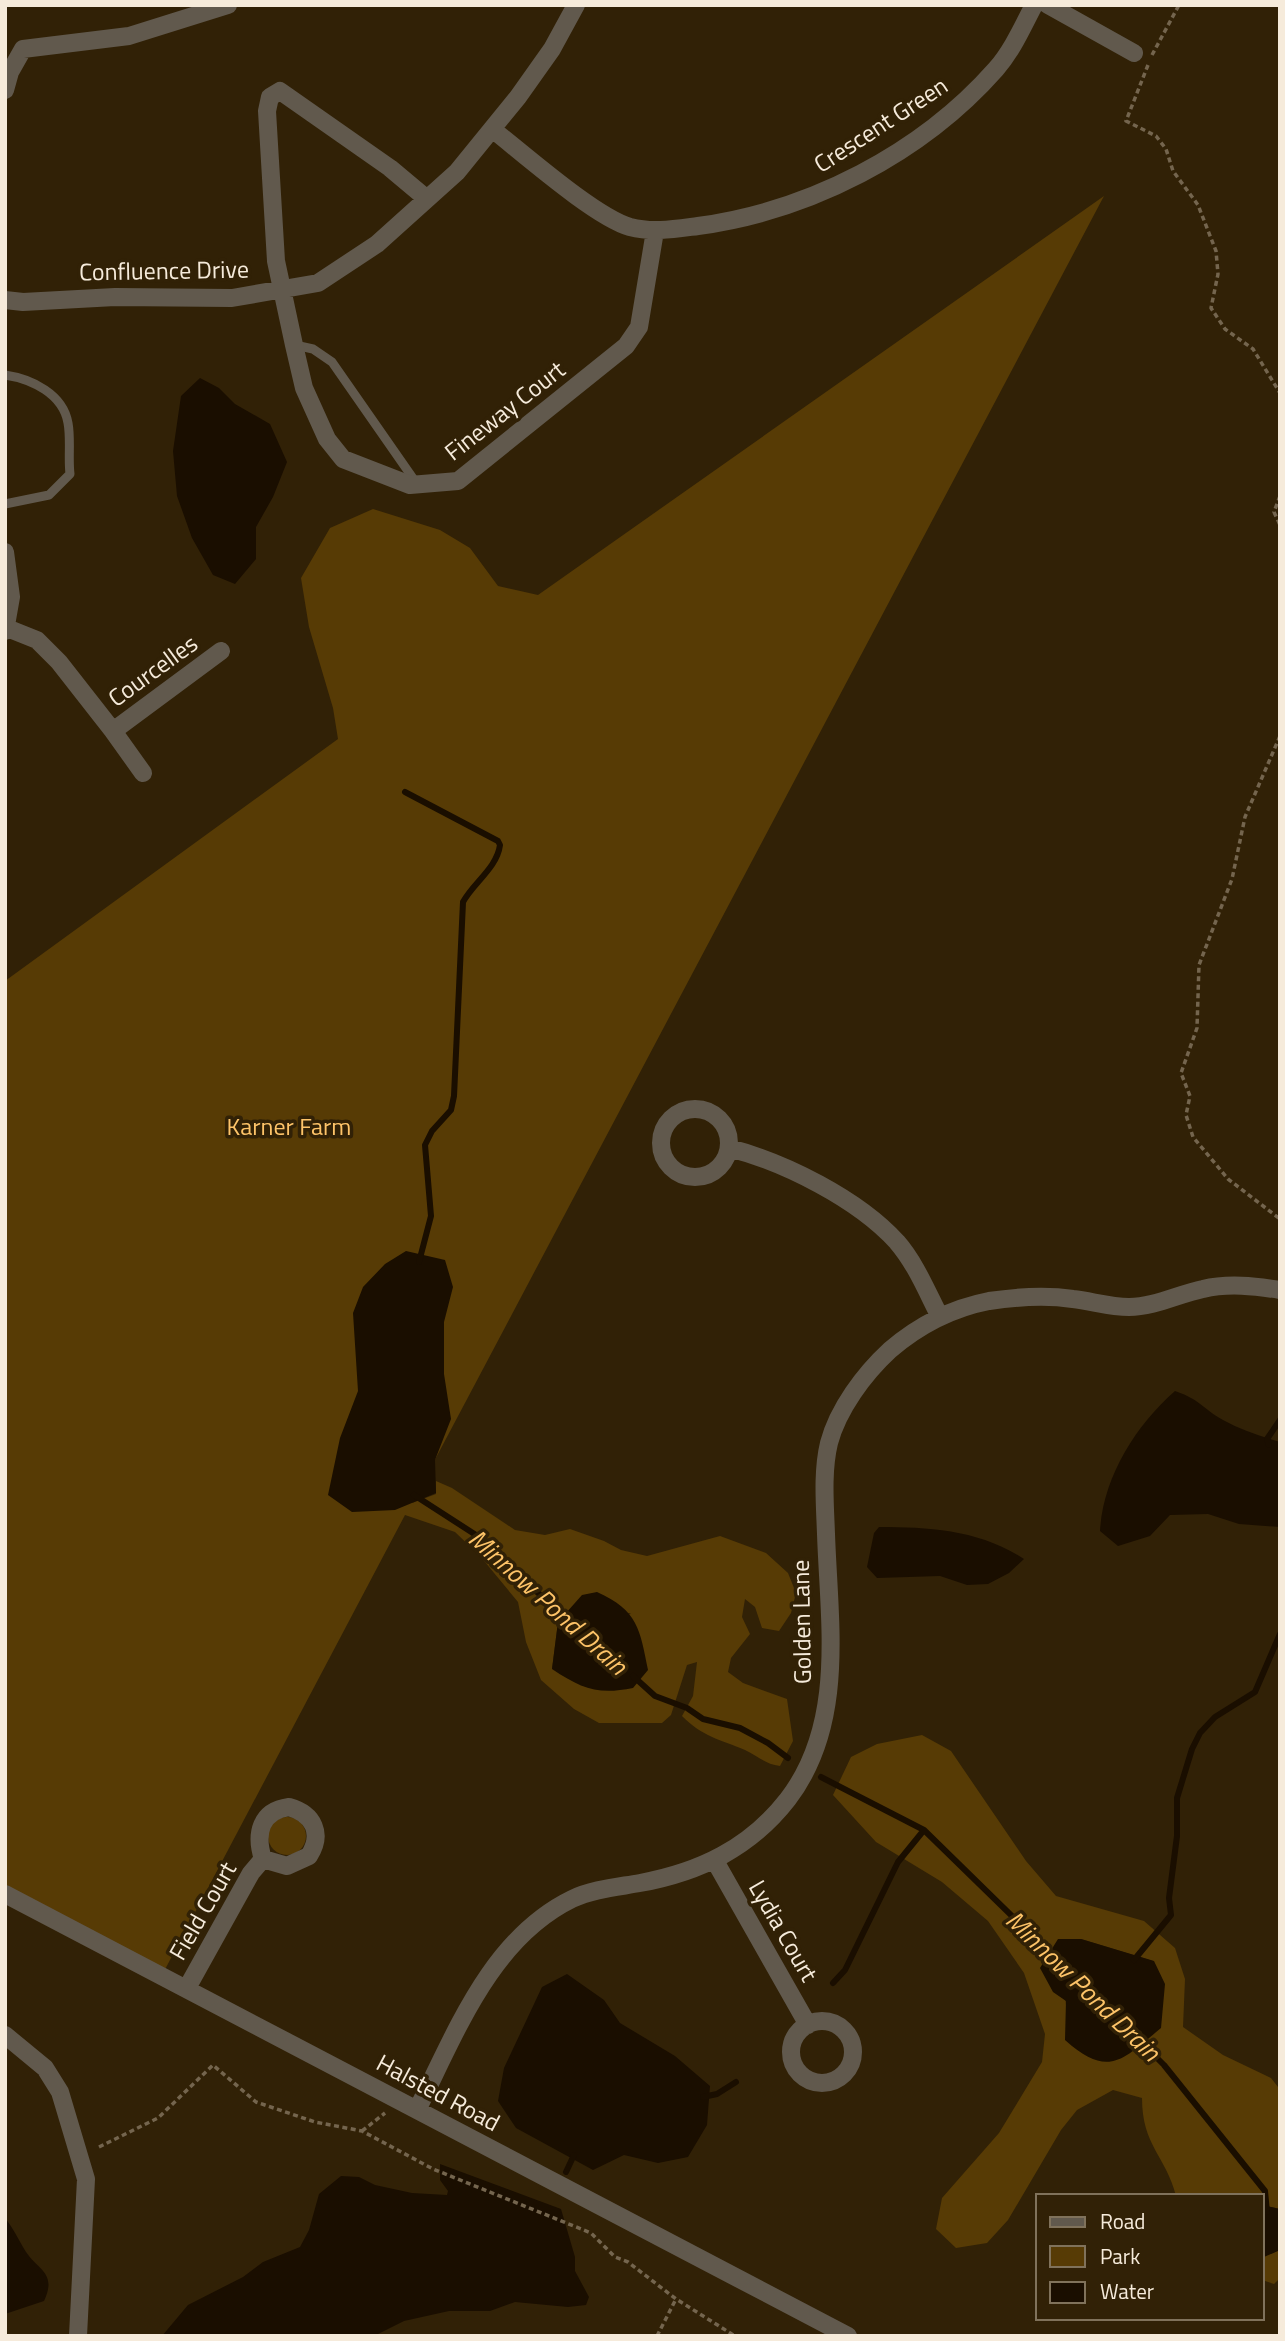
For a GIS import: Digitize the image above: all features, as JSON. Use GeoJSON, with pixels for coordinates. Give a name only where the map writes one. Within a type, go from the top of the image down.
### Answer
{"type":"FeatureCollection","features":[{"type":"Feature","properties":{"kind":"street"},"geometry":{"type":"LineString","coordinates":[[5,90],[10,72],[23,49],[129,36],[228,5]]}},
{"type":"Feature","properties":{"kind":"street","name":"Confluence Drive"},"geometry":{"type":"LineString","coordinates":[[5,300],[232,298],[318,283],[377,244],[457,172],[552,49],[576,5]]}},
{"type":"Feature","properties":{"kind":"street","name":"Crescent Green"},"geometry":{"type":"LineString","coordinates":[[492,129],[587,202],[627,226],[655,231],[733,221],[821,195],[919,136],[975,90],[998,67],[1034,5]]}},
{"type":"Feature","properties":{"kind":"street"},"geometry":{"type":"LineString","coordinates":[[1048,5],[1133,53]]}},
{"type":"Feature","properties":{"kind":"street","name":"Fineway Court"},"geometry":{"type":"LineString","coordinates":[[427,199],[390,168],[279,91],[270,97],[267,111],[276,261],[304,388],[327,439],[343,459],[385,476],[417,484],[458,481],[626,346],[639,327],[655,231]]}},
{"type":"Feature","properties":{"kind":"street"},"geometry":{"type":"LineString","coordinates":[[5,552],[11,597],[6,629]]}},
{"type":"Feature","properties":{"kind":"street","name":"Courcelles"},"geometry":{"type":"LineString","coordinates":[[6,629],[37,640],[59,662],[144,773]]}},
{"type":"Feature","properties":{"kind":"street","name":"Courcelles"},"geometry":{"type":"LineString","coordinates":[[113,731],[221,651]]}},
{"type":"Feature","properties":{"kind":"street"},"geometry":{"type":"LineString","coordinates":[[729,1148],[762,1156],[846,1201],[871,1218],[910,1259],[940,1317]]}},
{"type":"Feature","properties":{"kind":"street","name":"Golden Lane"},"geometry":{"type":"LineString","coordinates":[[418,2110],[479,1990],[496,1965],[532,1928],[572,1899],[592,1892],[670,1878],[715,1861],[764,1825],[788,1799],[805,1774],[818,1746],[830,1678],[826,1463],[834,1430],[862,1380],[879,1360],[899,1342],[940,1317],[990,1301],[1024,1297],[1068,1298],[1142,1307],[1205,1288],[1226,1285],[1280,1290]]}},
{"type":"Feature","properties":{"kind":"street","name":"Field Court"},"geometry":{"type":"LineString","coordinates":[[187,1988],[251,1873],[263,1859]]}},
{"type":"Feature","properties":{"kind":"street","name":"Lydia Court"},"geometry":{"type":"LineString","coordinates":[[715,1861],[808,2025]]}},
{"type":"Feature","properties":{"kind":"street","name":"Halsted Road"},"geometry":{"type":"LineString","coordinates":[[5,1894],[848,2336]]}},
{"type":"Feature","properties":{"kind":"street"},"geometry":{"type":"LineString","coordinates":[[5,2035],[45,2068],[60,2092],[86,2179],[78,2336]]}},
{"type":"Feature","properties":{"kind":"lane"},"geometry":{"type":"LineString","coordinates":[[294,345],[313,349],[332,362],[417,484]]}},
{"type":"Feature","properties":{"kind":"lane"},"geometry":{"type":"LineString","coordinates":[[5,375],[40,386],[58,400],[68,422],[70,474],[49,495],[5,503]]}},
{"type":"Feature","properties":{"kind":"path"},"geometry":{"type":"LineString","coordinates":[[1126,121],[1157,136],[1166,149],[1173,171],[1198,205],[1216,251],[1218,274],[1211,308],[1225,329],[1253,349],[1280,393]]}},
{"type":"Feature","properties":{"kind":"path"},"geometry":{"type":"LineString","coordinates":[[1280,496],[1274,512],[1280,525]]}},
{"type":"Feature","properties":{"kind":"path"},"geometry":{"type":"LineString","coordinates":[[1280,736],[1245,817],[1232,879],[1199,965],[1197,1028],[1185,1054],[1181,1073],[1190,1096],[1186,1115],[1193,1138],[1228,1179],[1259,1206],[1280,1219]]}},
{"type":"Feature","properties":{"kind":"path"},"geometry":{"type":"LineString","coordinates":[[99,2147],[158,2118],[173,2107],[214,2065],[256,2102],[325,2125],[362,2132],[433,2169],[591,2233],[607,2251],[628,2262],[676,2299],[732,2335]]}},
{"type":"Feature","properties":{"kind":"path"},"geometry":{"type":"LineString","coordinates":[[362,2132],[377,2122],[395,2098]]}},
{"type":"Feature","properties":{"kind":"path"},"geometry":{"type":"LineString","coordinates":[[657,2336],[676,2299]]}},
{"type":"Feature","properties":{"kind":"green space","name":"Karner Farm"},"geometry":{"type":"Polygon","coordinates":[[[1104,196],[412,1503],[436,1494],[436,1481],[452,1488],[515,1530],[545,1535],[570,1529],[621,1550],[647,1556],[720,1536],[766,1553],[788,1573],[796,1593],[791,1613],[779,1631],[762,1628],[755,1607],[745,1599],[742,1617],[750,1634],[731,1658],[728,1672],[743,1683],[787,1699],[793,1741],[780,1766],[770,1764],[704,1733],[682,1716],[693,1696],[697,1662],[687,1665],[671,1715],[662,1723],[599,1723],[574,1709],[541,1680],[526,1642],[518,1602],[480,1556],[455,1532],[405,1515],[161,1977],[5,1894],[5,981],[338,739],[333,708],[309,627],[301,578],[330,528],[373,509],[440,530],[470,548],[498,586],[538,595],[1104,196]],[[631,1613],[558,1622],[552,1669],[631,1613]]]}},
{"type":"Feature","properties":{"kind":"green space"},"geometry":{"type":"Polygon","coordinates":[[[922,1735],[951,1751],[1026,1861],[1056,1896],[1144,1921],[1175,1948],[1185,1979],[1183,2027],[1223,2055],[1271,2078],[1278,2087],[1280,2209],[1264,2205],[1264,2194],[1175,2194],[1150,2140],[1142,2098],[1113,2090],[1077,2110],[1061,2130],[1008,2220],[987,2243],[956,2248],[936,2229],[942,2198],[999,2133],[1042,2062],[1045,2034],[1024,1973],[988,1921],[942,1882],[876,1842],[833,1795],[851,1757],[877,1744],[922,1735]],[[1059,1939],[1067,2014],[1153,1961],[1081,1939],[1059,1939]]]}},
{"type":"Feature","properties":{"kind":"green space"},"geometry":{"type":"Polygon","coordinates":[[[287,1817],[300,1823],[306,1836],[300,1849],[287,1855],[274,1849],[268,1836],[274,1823],[287,1817]]]}},
{"type":"Feature","properties":{"kind":"green space"},"geometry":{"type":"Polygon","coordinates":[[[1280,2250],[1280,2278],[1274,2284],[1264,2281],[1264,2256],[1280,2250]]]}},
{"type":"Feature","properties":{"kind":"water"},"geometry":{"type":"Polygon","coordinates":[[[200,378],[219,388],[235,404],[270,424],[287,462],[273,497],[256,527],[256,559],[235,584],[213,575],[192,538],[177,496],[173,451],[181,396],[200,378]]]}},
{"type":"Feature","properties":{"kind":"water"},"geometry":{"type":"Polygon","coordinates":[[[406,1251],[445,1260],[453,1287],[444,1322],[444,1374],[451,1419],[435,1460],[436,1493],[395,1510],[352,1512],[328,1495],[340,1438],[358,1391],[353,1313],[363,1287],[385,1264],[406,1251]]]}},
{"type":"Feature","properties":{"kind":"water"},"geometry":{"type":"Polygon","coordinates":[[[1175,1391],[1191,1398],[1230,1424],[1280,1442],[1280,1527],[1239,1524],[1208,1514],[1170,1515],[1150,1536],[1118,1546],[1100,1531],[1107,1492],[1124,1454],[1147,1420],[1175,1391]]]}},
{"type":"Feature","properties":{"kind":"water"},"geometry":{"type":"Polygon","coordinates":[[[879,1527],[954,1532],[990,1542],[1024,1559],[1009,1573],[988,1584],[967,1585],[940,1576],[877,1578],[867,1567],[874,1533],[879,1527]]]}},
{"type":"Feature","properties":{"kind":"water"},"geometry":{"type":"Polygon","coordinates":[[[597,1592],[621,1606],[639,1632],[648,1670],[633,1688],[610,1691],[591,1689],[552,1669],[558,1622],[582,1595],[597,1592]]]}},
{"type":"Feature","properties":{"kind":"water"},"geometry":{"type":"Polygon","coordinates":[[[1058,1939],[1081,1939],[1154,1961],[1165,1984],[1161,2028],[1136,2049],[1115,2061],[1093,2059],[1065,2040],[1066,2001],[1053,1992],[1040,1968],[1058,1939]]]}},
{"type":"Feature","properties":{"kind":"water"},"geometry":{"type":"Polygon","coordinates":[[[567,1974],[604,2000],[620,2023],[675,2056],[710,2086],[707,2125],[688,2157],[658,2163],[624,2155],[593,2170],[516,2128],[498,2101],[504,2068],[542,1987],[567,1974]]]}},
{"type":"Feature","properties":{"kind":"water"},"geometry":{"type":"Polygon","coordinates":[[[440,2164],[561,2209],[575,2257],[575,2271],[589,2297],[586,2305],[568,2307],[515,2302],[490,2311],[449,2311],[404,2321],[374,2336],[162,2336],[188,2305],[243,2277],[263,2262],[300,2247],[309,2230],[319,2194],[341,2176],[359,2177],[375,2185],[412,2193],[447,2195],[448,2191],[440,2180],[440,2164]]]}},
{"type":"Feature","properties":{"kind":"water"},"geometry":{"type":"Polygon","coordinates":[[[1264,2205],[1280,2209],[1280,2250],[1264,2257],[1264,2205]]]}},
{"type":"Feature","properties":{"kind":"water"},"geometry":{"type":"Polygon","coordinates":[[[5,2218],[26,2252],[45,2273],[48,2284],[44,2301],[5,2314],[5,2218]]]}},
{"type":"Feature","properties":{"kind":"waterway","name":"Minnow Pond Drain"},"geometry":{"type":"LineString","coordinates":[[405,792],[498,841],[500,845],[490,868],[463,902],[454,1096],[451,1110],[432,1131],[425,1145],[431,1216],[419,1262]]}},
{"type":"Feature","properties":{"kind":"waterway"},"geometry":{"type":"LineString","coordinates":[[1269,1445],[1267,1439],[1280,1420]]}},
{"type":"Feature","properties":{"kind":"waterway","name":"Minnow Pond Drain"},"geometry":{"type":"LineString","coordinates":[[414,1495],[493,1546],[519,1582],[536,1591],[569,1621]]}},
{"type":"Feature","properties":{"kind":"waterway"},"geometry":{"type":"LineString","coordinates":[[1134,1960],[1171,1915],[1169,1898],[1177,1836],[1177,1798],[1192,1749],[1200,1733],[1215,1717],[1255,1692],[1280,1634]]}},
{"type":"Feature","properties":{"kind":"waterway","name":"Minnow Pond Drain"},"geometry":{"type":"LineString","coordinates":[[633,1676],[655,1696],[687,1708],[703,1719],[740,1728],[768,1743],[788,1758]]}},
{"type":"Feature","properties":{"kind":"waterway","name":"Minnow Pond Drain"},"geometry":{"type":"LineString","coordinates":[[821,1777],[924,1830],[1055,1958]]}},
{"type":"Feature","properties":{"kind":"waterway"},"geometry":{"type":"LineString","coordinates":[[833,1983],[845,1970],[898,1862],[924,1830]]}},
{"type":"Feature","properties":{"kind":"waterway","name":"Minnow Pond Drain"},"geometry":{"type":"LineString","coordinates":[[1138,2039],[1164,2065],[1265,2191],[1267,2212]]}},
{"type":"Feature","properties":{"kind":"waterway"},"geometry":{"type":"LineString","coordinates":[[703,2097],[717,2094],[736,2082]]}},
{"type":"Feature","properties":{"kind":"waterway"},"geometry":{"type":"LineString","coordinates":[[566,2172],[574,2155]]}}]}
